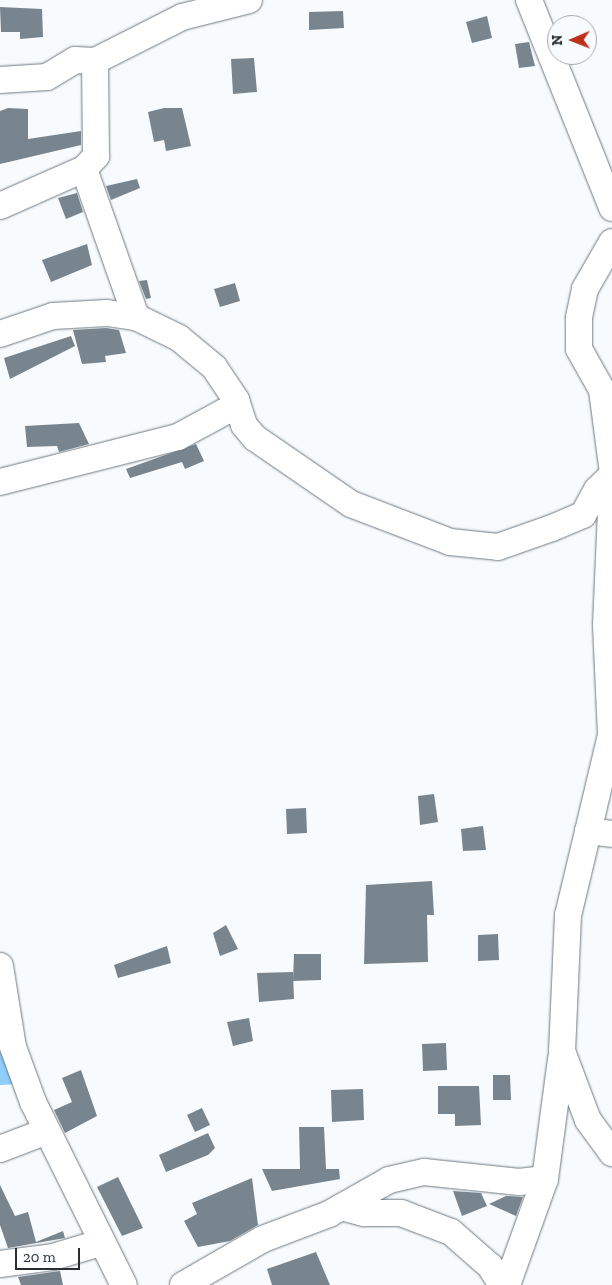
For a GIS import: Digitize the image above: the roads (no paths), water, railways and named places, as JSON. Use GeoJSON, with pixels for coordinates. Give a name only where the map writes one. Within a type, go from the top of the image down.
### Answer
{"type":"FeatureCollection","features":[{"type":"Feature","properties":{"kind":"street"},"geometry":{"type":"LineString","coordinates":[[0,80],[47,78],[75,60],[95,61],[182,17],[249,0]]}},
{"type":"Feature","properties":{"kind":"street"},"geometry":{"type":"LineString","coordinates":[[529,0],[609,194]]}},
{"type":"Feature","properties":{"kind":"street"},"geometry":{"type":"LineString","coordinates":[[0,206],[84,169],[96,156],[95,61]]}},
{"type":"Feature","properties":{"kind":"street"},"geometry":{"type":"LineString","coordinates":[[84,169],[136,317]]}},
{"type":"Feature","properties":{"kind":"street"},"geometry":{"type":"LineString","coordinates":[[612,242],[585,289],[578,318],[579,349],[602,390],[612,466]]}},
{"type":"Feature","properties":{"kind":"street"},"geometry":{"type":"LineString","coordinates":[[0,334],[53,316],[107,313],[136,317],[198,352],[214,367],[235,406],[256,438],[351,504],[450,542],[476,547],[498,547],[583,515],[597,490],[612,475]]}},
{"type":"Feature","properties":{"kind":"street"},"geometry":{"type":"LineString","coordinates":[[0,482],[178,437],[235,406]]}},
{"type":"Feature","properties":{"kind":"street"},"geometry":{"type":"LineString","coordinates":[[507,1285],[545,1180],[562,1051],[566,932],[600,833],[611,735],[606,625],[612,488]]}},
{"type":"Feature","properties":{"kind":"street"},"geometry":{"type":"LineString","coordinates":[[0,966],[13,1047],[47,1131],[100,1243],[124,1285]]}},
{"type":"Feature","properties":{"kind":"street"},"geometry":{"type":"LineString","coordinates":[[562,1051],[588,1120],[612,1153]]}},
{"type":"Feature","properties":{"kind":"street"},"geometry":{"type":"LineString","coordinates":[[0,1149],[47,1131]]}},
{"type":"Feature","properties":{"kind":"street"},"geometry":{"type":"LineString","coordinates":[[183,1285],[263,1239],[341,1207],[388,1180],[424,1172],[519,1182],[545,1180]]}},
{"type":"Feature","properties":{"kind":"street"},"geometry":{"type":"LineString","coordinates":[[341,1207],[364,1213],[402,1213],[451,1232],[490,1266],[502,1285]]}},
{"type":"Feature","properties":{"kind":"street"},"geometry":{"type":"LineString","coordinates":[[0,1264],[54,1257],[100,1243]]}}]}
